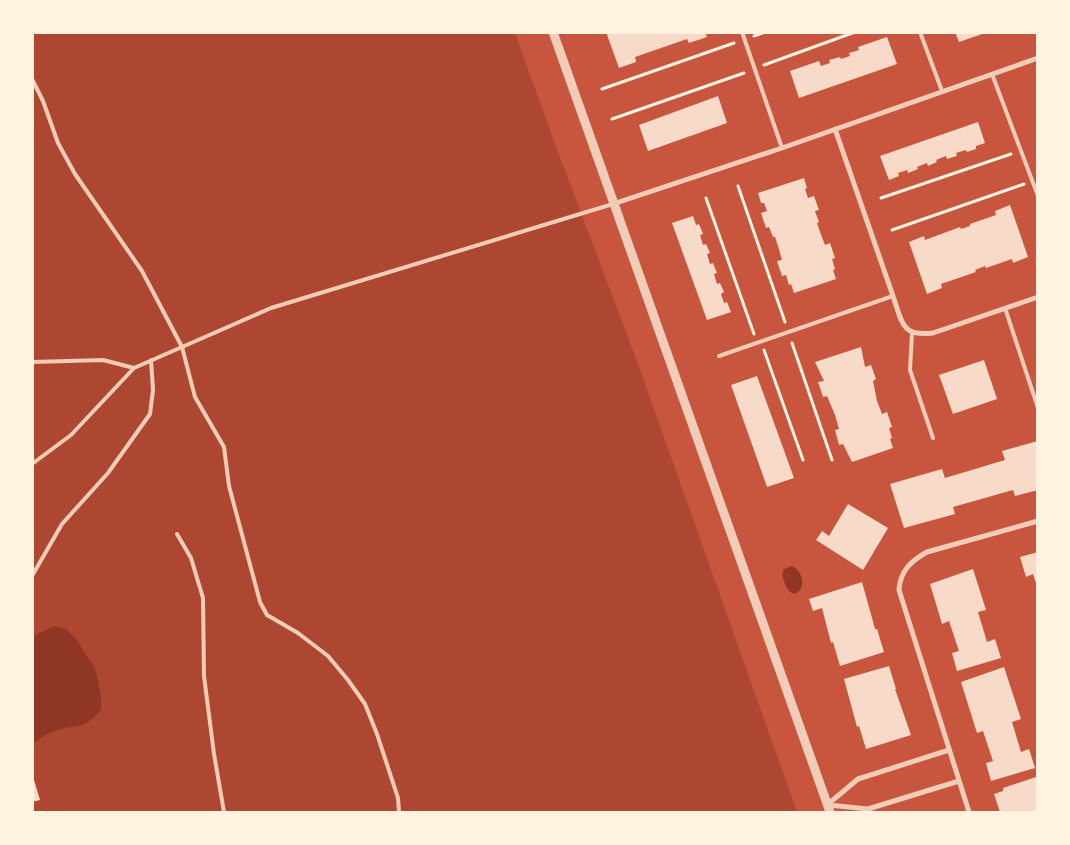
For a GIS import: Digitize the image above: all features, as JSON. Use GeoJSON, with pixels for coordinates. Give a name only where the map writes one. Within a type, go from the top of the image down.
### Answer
{"type":"FeatureCollection","features":[{"type":"Feature","properties":{"kind":"street"},"geometry":{"type":"LineString","coordinates":[[553,32],[828,809]]}},
{"type":"Feature","properties":{"kind":"street"},"geometry":{"type":"LineString","coordinates":[[613,204],[782,148],[1038,58]]}},
{"type":"Feature","properties":{"kind":"street"},"geometry":{"type":"LineString","coordinates":[[835,129],[901,321],[906,329],[912,333],[933,333],[1038,297]]}},
{"type":"Feature","properties":{"kind":"street"},"geometry":{"type":"LineString","coordinates":[[969,812],[899,590],[904,571],[914,559],[927,552],[1038,521]]}},
{"type":"Feature","properties":{"kind":"street"},"geometry":{"type":"LineString","coordinates":[[828,809],[858,779],[950,750]]}},
{"type":"Feature","properties":{"kind":"street"},"geometry":{"type":"LineString","coordinates":[[828,809],[868,809],[959,781]]}},
{"type":"Feature","properties":{"kind":"lane"},"geometry":{"type":"LineString","coordinates":[[742,32],[782,148]]}},
{"type":"Feature","properties":{"kind":"lane"},"geometry":{"type":"LineString","coordinates":[[920,32],[942,91]]}},
{"type":"Feature","properties":{"kind":"lane"},"geometry":{"type":"LineString","coordinates":[[992,74],[1038,196]]}},
{"type":"Feature","properties":{"kind":"lane"},"geometry":{"type":"LineString","coordinates":[[32,79],[43,101],[58,143],[71,166],[142,271],[182,347],[195,397],[224,447],[231,494],[260,602],[267,615],[298,633],[328,656],[365,704],[398,798],[399,812]]}},
{"type":"Feature","properties":{"kind":"lane"},"geometry":{"type":"LineString","coordinates":[[32,464],[71,435],[134,368],[151,360],[271,308],[613,204]]}},
{"type":"Feature","properties":{"kind":"lane"},"geometry":{"type":"LineString","coordinates":[[719,356],[893,296]]}},
{"type":"Feature","properties":{"kind":"lane"},"geometry":{"type":"LineString","coordinates":[[1005,308],[1038,408]]}},
{"type":"Feature","properties":{"kind":"lane"},"geometry":{"type":"LineString","coordinates":[[912,333],[910,370],[933,438]]}},
{"type":"Feature","properties":{"kind":"lane"},"geometry":{"type":"LineString","coordinates":[[32,362],[103,360],[134,368]]}},
{"type":"Feature","properties":{"kind":"lane"},"geometry":{"type":"LineString","coordinates":[[32,576],[62,524],[108,473],[150,414],[153,390],[151,360]]}},
{"type":"Feature","properties":{"kind":"lane"},"geometry":{"type":"LineString","coordinates":[[177,534],[191,558],[203,598],[204,676],[224,812]]}},
{"type":"Feature","properties":{"kind":"path"},"geometry":{"type":"LineString","coordinates":[[781,59],[856,32]]}},
{"type":"Feature","properties":{"kind":"path"},"geometry":{"type":"LineString","coordinates":[[602,90],[717,49]]}},
{"type":"Feature","properties":{"kind":"path"},"geometry":{"type":"LineString","coordinates":[[612,119],[726,79]]}},
{"type":"Feature","properties":{"kind":"path"},"geometry":{"type":"LineString","coordinates":[[881,198],[998,157]]}},
{"type":"Feature","properties":{"kind":"path"},"geometry":{"type":"LineString","coordinates":[[738,186],[832,460]]}},
{"type":"Feature","properties":{"kind":"path"},"geometry":{"type":"LineString","coordinates":[[892,230],[1010,189]]}},
{"type":"Feature","properties":{"kind":"path"},"geometry":{"type":"LineString","coordinates":[[706,198],[803,460]]}},
{"type":"Feature","properties":{"kind":"shaded area"},"geometry":{"type":"Polygon","coordinates":[[[32,33],[515,33],[638,364],[797,812],[33,812],[32,33]]]}},
{"type":"Feature","properties":{"kind":"shaded area"},"geometry":{"type":"Polygon","coordinates":[[[792,566],[802,577],[801,589],[793,593],[789,591],[782,575],[784,569],[792,566]]]}},
{"type":"Feature","properties":{"kind":"shaded area"},"geometry":{"type":"Polygon","coordinates":[[[54,626],[66,629],[76,639],[95,668],[101,696],[101,710],[85,724],[55,731],[33,743],[33,636],[54,626]]]}},
{"type":"Feature","properties":{"kind":"building"},"geometry":{"type":"Polygon","coordinates":[[[606,32],[705,32],[707,37],[689,43],[687,39],[635,57],[636,62],[619,68],[606,32]]]}},
{"type":"Feature","properties":{"kind":"building"},"geometry":{"type":"Polygon","coordinates":[[[955,32],[985,32],[985,33],[959,42],[955,32]]]}},
{"type":"Feature","properties":{"kind":"building"},"geometry":{"type":"Polygon","coordinates":[[[887,37],[897,64],[799,98],[790,71],[819,61],[821,66],[830,63],[829,60],[850,56],[849,53],[859,50],[858,47],[887,37]]]}},
{"type":"Feature","properties":{"kind":"building"},"geometry":{"type":"Polygon","coordinates":[[[718,96],[727,123],[648,151],[639,125],[718,96]]]}},
{"type":"Feature","properties":{"kind":"building"},"geometry":{"type":"Polygon","coordinates":[[[978,122],[985,143],[976,146],[976,149],[956,153],[957,156],[947,159],[946,156],[928,166],[927,163],[917,167],[918,169],[908,173],[907,170],[898,173],[899,176],[889,180],[880,156],[978,122]]]}},
{"type":"Feature","properties":{"kind":"building"},"geometry":{"type":"Polygon","coordinates":[[[804,178],[808,198],[814,196],[819,210],[815,211],[819,222],[817,223],[825,245],[830,243],[835,258],[832,259],[836,279],[794,293],[786,275],[782,276],[777,261],[782,260],[778,246],[769,227],[766,228],[761,213],[767,211],[764,203],[761,203],[758,193],[804,178]]]}},
{"type":"Feature","properties":{"kind":"building"},"geometry":{"type":"Polygon","coordinates":[[[1010,205],[1028,257],[1013,263],[1012,259],[986,268],[985,266],[975,270],[976,272],[941,284],[942,288],[927,294],[909,242],[924,236],[925,240],[960,227],[961,229],[970,226],[970,224],[996,215],[995,211],[1010,205]]]}},
{"type":"Feature","properties":{"kind":"building"},"geometry":{"type":"Polygon","coordinates":[[[693,216],[696,225],[699,224],[703,234],[700,235],[703,245],[706,244],[710,253],[707,254],[710,264],[713,263],[717,273],[714,274],[717,284],[720,283],[724,292],[721,294],[724,303],[727,302],[731,312],[707,320],[672,223],[693,216]]]}},
{"type":"Feature","properties":{"kind":"building"},"geometry":{"type":"Polygon","coordinates":[[[861,347],[865,367],[871,365],[876,379],[873,381],[882,414],[887,412],[892,427],[889,428],[893,448],[852,462],[843,444],[839,445],[835,430],[839,429],[835,415],[827,396],[823,397],[818,382],[824,381],[815,362],[861,347]]]}},
{"type":"Feature","properties":{"kind":"building"},"geometry":{"type":"Polygon","coordinates":[[[984,360],[997,399],[953,414],[939,375],[984,360]]]}},
{"type":"Feature","properties":{"kind":"building"},"geometry":{"type":"Polygon","coordinates":[[[757,376],[794,478],[767,487],[731,385],[757,376]]]}},
{"type":"Feature","properties":{"kind":"building"},"geometry":{"type":"Polygon","coordinates":[[[1038,441],[1038,490],[1015,496],[1013,490],[953,507],[955,514],[904,528],[890,484],[942,469],[945,478],[1005,460],[1002,451],[1038,441]]]}},
{"type":"Feature","properties":{"kind":"building"},"geometry":{"type":"Polygon","coordinates":[[[848,504],[888,528],[863,570],[816,540],[822,531],[829,536],[848,504]]]}},
{"type":"Feature","properties":{"kind":"building"},"geometry":{"type":"Polygon","coordinates":[[[1038,552],[1037,586],[1033,574],[1026,577],[1020,557],[1038,552]]]}},
{"type":"Feature","properties":{"kind":"building"},"geometry":{"type":"Polygon","coordinates":[[[973,569],[986,610],[978,612],[987,642],[995,639],[1001,658],[957,671],[952,653],[959,651],[949,621],[942,624],[930,584],[973,569]]]}},
{"type":"Feature","properties":{"kind":"building"},"geometry":{"type":"Polygon","coordinates":[[[862,582],[875,629],[877,629],[884,652],[840,666],[833,642],[831,643],[822,608],[813,611],[809,599],[862,582]]]}},
{"type":"Feature","properties":{"kind":"building"},"geometry":{"type":"Polygon","coordinates":[[[889,666],[911,735],[866,749],[859,726],[857,727],[844,679],[889,666]]]}},
{"type":"Feature","properties":{"kind":"building"},"geometry":{"type":"Polygon","coordinates":[[[1004,667],[1021,719],[1012,722],[1021,752],[1029,749],[1035,768],[991,781],[986,763],[993,761],[983,731],[977,733],[961,682],[1004,667]]]}},
{"type":"Feature","properties":{"kind":"building"},"geometry":{"type":"Polygon","coordinates":[[[1036,777],[1038,782],[1038,812],[1000,812],[994,794],[1003,791],[1003,788],[1036,777]]]}},
{"type":"Feature","properties":{"kind":"building"},"geometry":{"type":"Polygon","coordinates":[[[32,780],[34,780],[40,800],[32,802],[32,780]]]}}]}
